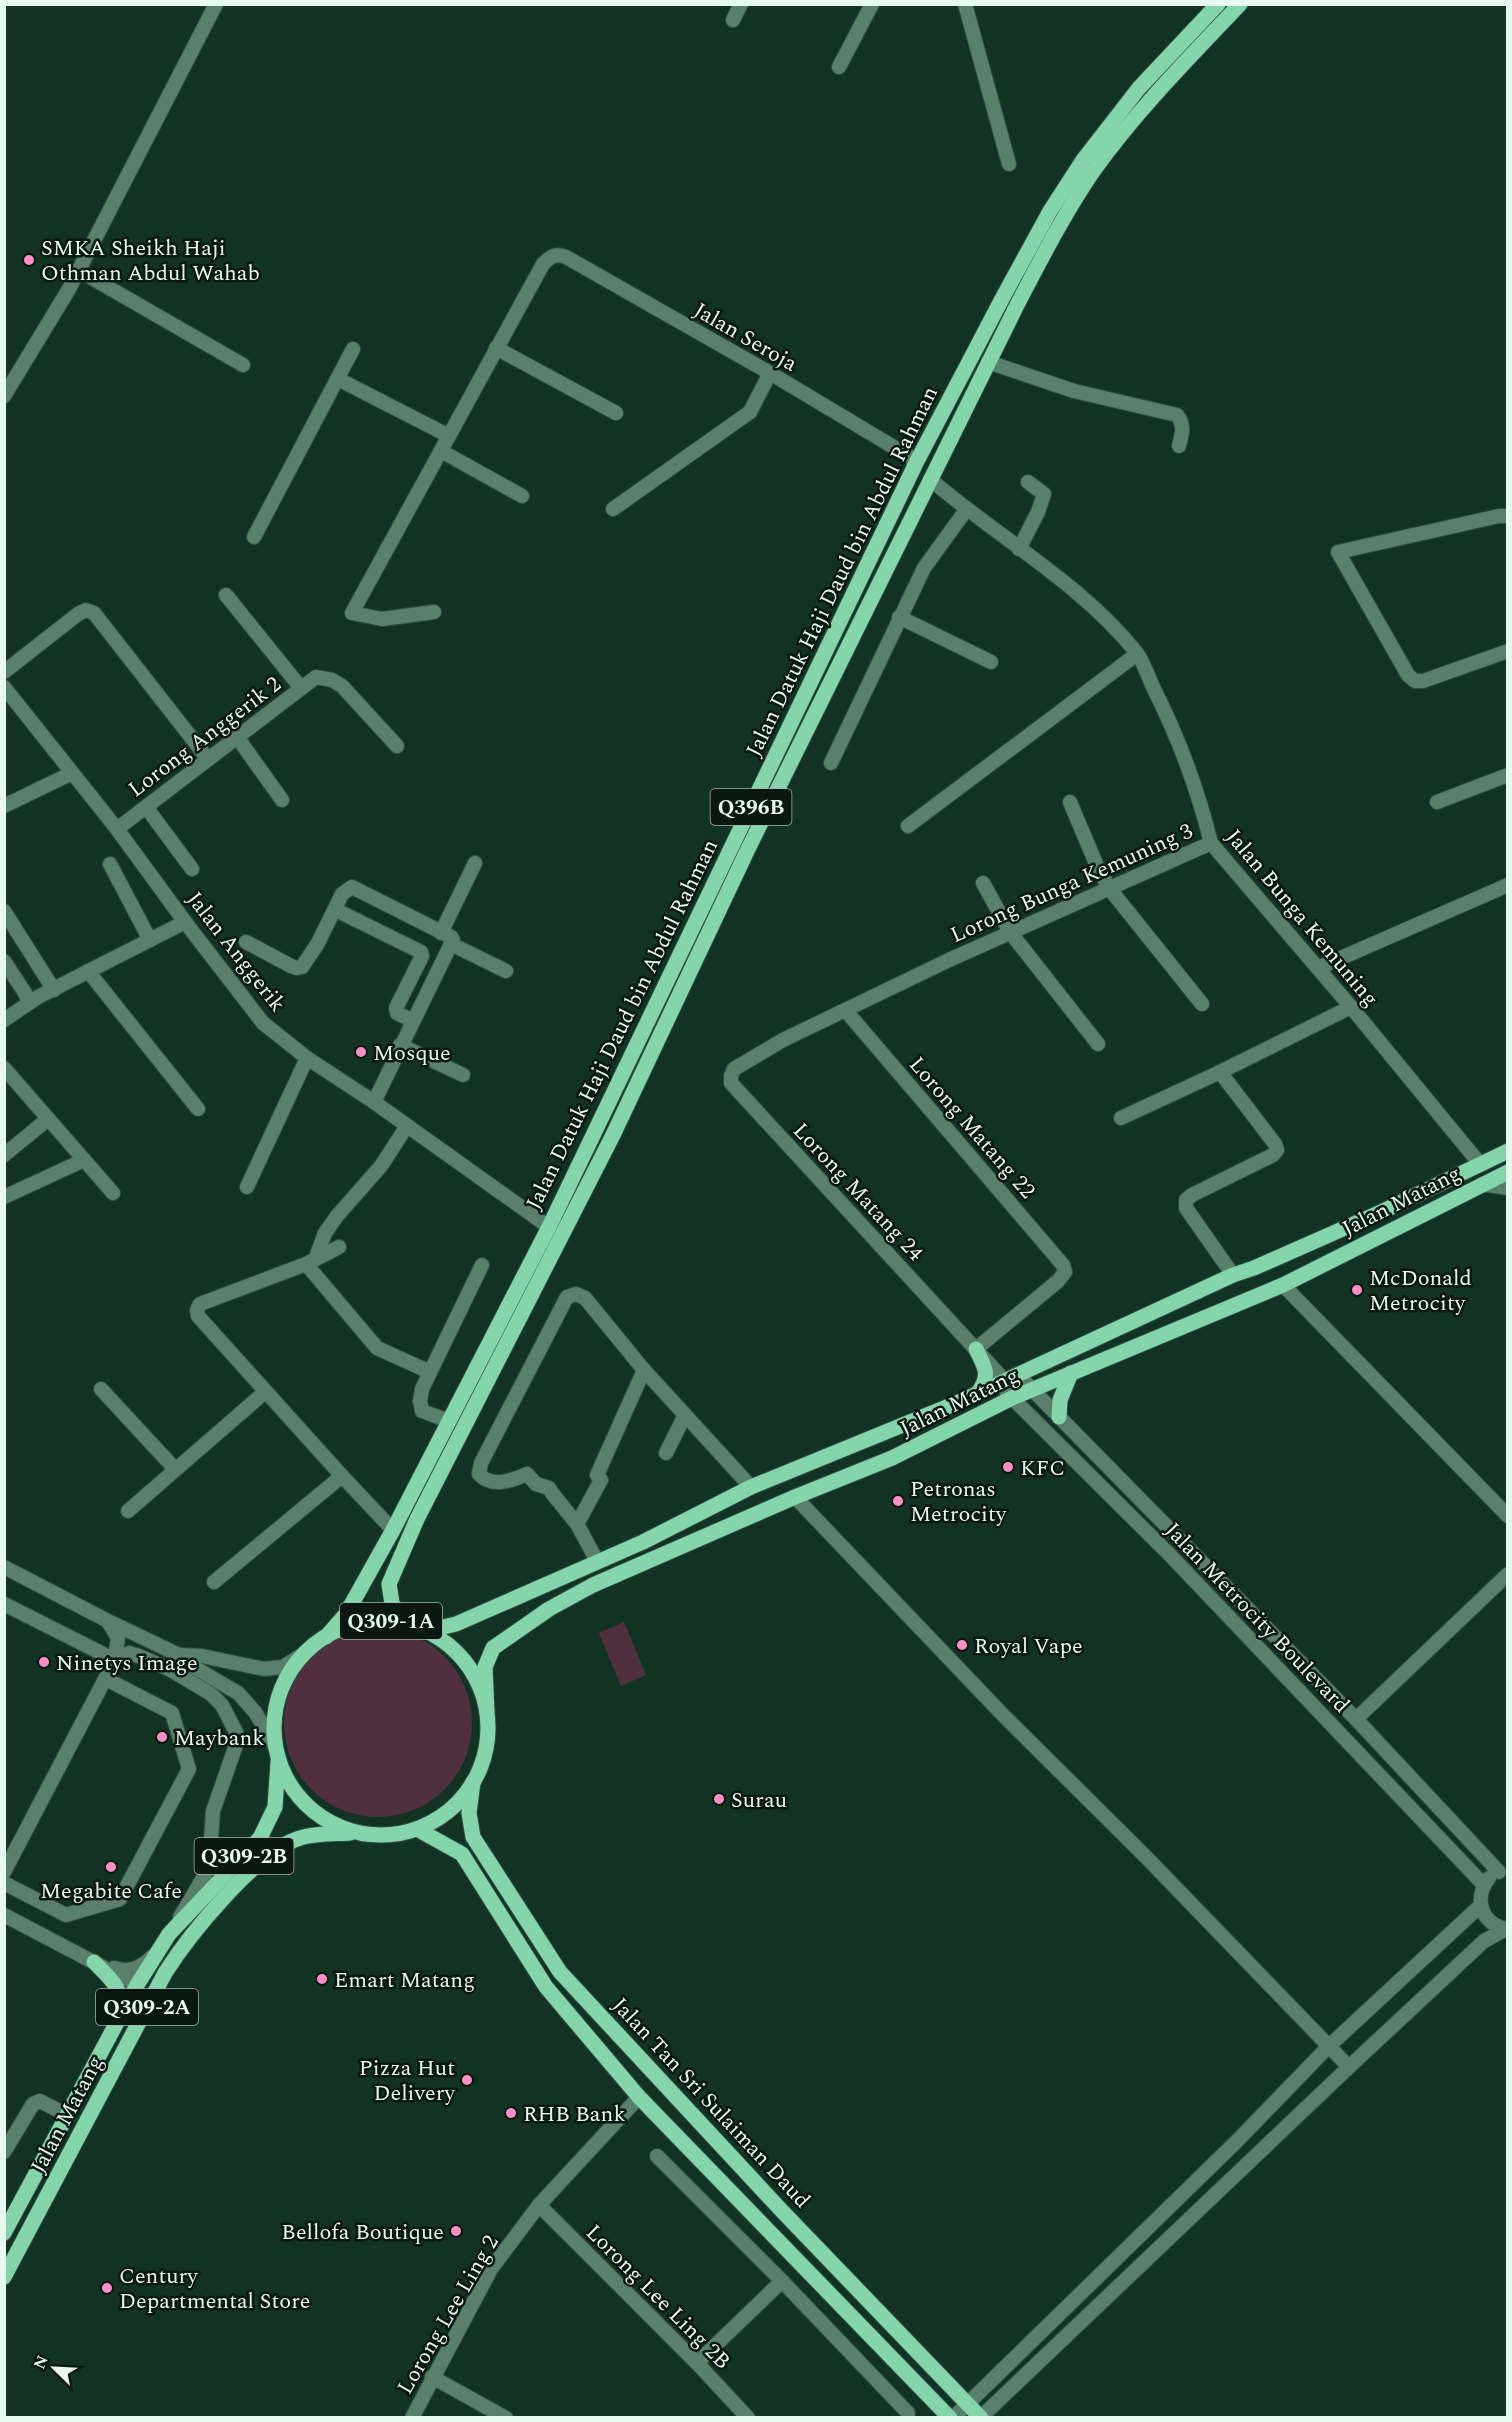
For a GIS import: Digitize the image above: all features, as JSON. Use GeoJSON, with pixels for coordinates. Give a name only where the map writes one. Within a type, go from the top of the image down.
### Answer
{"type":"FeatureCollection","features":[{"type":"Feature","properties":{"kind":"main road","name":"Jalan Datuk Haji Daud bin Abdul Rahman"},"geometry":{"type":"LineString","coordinates":[[326,1637],[346,1614],[393,1530],[549,1227],[918,461],[1050,211],[1083,160],[1139,88],[1218,4]]}},
{"type":"Feature","properties":{"kind":"main road","name":"Jalan Datuk Haji Daud bin Abdul Rahman"},"geometry":{"type":"LineString","coordinates":[[400,1622],[392,1603],[389,1584],[417,1519],[613,1135],[747,851],[988,362],[1063,218],[1095,169],[1150,100],[1240,4]]}},
{"type":"Feature","properties":{"kind":"main road","name":"Jalan Matang"},"geometry":{"type":"LineString","coordinates":[[426,1631],[456,1624],[643,1542],[751,1487],[978,1393],[1233,1275],[1381,1212],[1508,1151]]}},
{"type":"Feature","properties":{"kind":"main road","name":"Jalan Matang"},"geometry":{"type":"LineString","coordinates":[[487,1712],[485,1667],[493,1647],[549,1609],[593,1585],[795,1497],[892,1458],[1012,1398],[1283,1285],[1508,1172]]}},
{"type":"Feature","properties":{"kind":"main road"},"geometry":{"type":"LineString","coordinates":[[976,1349],[987,1373],[986,1382],[978,1393]]}},
{"type":"Feature","properties":{"kind":"main road"},"geometry":{"type":"LineString","coordinates":[[1059,1417],[1060,1400],[1071,1373]]}},
{"type":"Feature","properties":{"kind":"main road","name":"Q309-1A"},"geometry":{"type":"LineString","coordinates":[[378,1621],[400,1622],[426,1631],[455,1650],[470,1668],[481,1689],[487,1712],[486,1748],[473,1782],[449,1810],[417,1829],[394,1834],[359,1833],[329,1822],[304,1802],[286,1776],[277,1752],[274,1722],[279,1697],[289,1674],[305,1653],[326,1637],[356,1624],[378,1621]]}},
{"type":"Feature","properties":{"kind":"main road","name":"Jalan Matang"},"geometry":{"type":"LineString","coordinates":[[4,2233],[69,2116],[137,1985],[169,1934],[260,1838],[274,1807],[277,1752]]}},
{"type":"Feature","properties":{"kind":"main road","name":"Jalan Tan Sri Sulaiman Daud"},"geometry":{"type":"LineString","coordinates":[[473,1782],[469,1813],[473,1837],[560,1972],[782,2211],[980,2417]]}},
{"type":"Feature","properties":{"kind":"main road","name":"Jalan Tan Sri Sulaiman Daud"},"geometry":{"type":"LineString","coordinates":[[417,1829],[438,1838],[462,1854],[546,1987],[639,2097],[951,2418]]}},
{"type":"Feature","properties":{"kind":"main road","name":"Jalan Matang"},"geometry":{"type":"LineString","coordinates":[[7,2268],[165,1973],[184,1943],[227,1895],[279,1847],[300,1837],[359,1833]]}},
{"type":"Feature","properties":{"kind":"main road"},"geometry":{"type":"LineString","coordinates":[[137,1985],[150,1980],[179,1938],[200,1914],[227,1895]]}},
{"type":"Feature","properties":{"kind":"main road"},"geometry":{"type":"LineString","coordinates":[[94,1962],[117,1985],[121,1995],[121,2005],[109,2040]]}},
{"type":"Feature","properties":{"kind":"street"},"geometry":{"type":"LineString","coordinates":[[4,396],[45,331],[78,270],[216,4]]}},
{"type":"Feature","properties":{"kind":"street"},"geometry":{"type":"LineString","coordinates":[[733,20],[741,4]]}},
{"type":"Feature","properties":{"kind":"street"},"geometry":{"type":"LineString","coordinates":[[839,67],[872,4]]}},
{"type":"Feature","properties":{"kind":"street"},"geometry":{"type":"LineString","coordinates":[[965,4],[1009,164]]}},
{"type":"Feature","properties":{"kind":"street","name":"Jalan Seroja"},"geometry":{"type":"LineString","coordinates":[[496,348],[543,264],[551,256],[558,254],[770,373],[918,461]]}},
{"type":"Feature","properties":{"kind":"street"},"geometry":{"type":"LineString","coordinates":[[78,270],[243,365]]}},
{"type":"Feature","properties":{"kind":"street"},"geometry":{"type":"LineString","coordinates":[[434,612],[382,619],[352,613],[496,348],[616,413]]}},
{"type":"Feature","properties":{"kind":"street"},"geometry":{"type":"LineString","coordinates":[[254,537],[353,350]]}},
{"type":"Feature","properties":{"kind":"street"},"geometry":{"type":"LineString","coordinates":[[988,362],[1074,391],[1177,415],[1181,421],[1182,430],[1179,446]]}},
{"type":"Feature","properties":{"kind":"street"},"geometry":{"type":"LineString","coordinates":[[612,509],[750,412],[770,373]]}},
{"type":"Feature","properties":{"kind":"street"},"geometry":{"type":"LineString","coordinates":[[338,379],[449,436]]}},
{"type":"Feature","properties":{"kind":"street"},"geometry":{"type":"LineString","coordinates":[[441,451],[522,496]]}},
{"type":"Feature","properties":{"kind":"street","name":"Jalan Bunga Kemuning"},"geometry":{"type":"LineString","coordinates":[[930,479],[966,510],[1100,612],[1137,654],[1168,717],[1203,809],[1211,843],[1351,1007],[1480,1164]]}},
{"type":"Feature","properties":{"kind":"street"},"geometry":{"type":"LineString","coordinates":[[1019,549],[1038,512],[1044,494],[1028,482]]}},
{"type":"Feature","properties":{"kind":"street"},"geometry":{"type":"LineString","coordinates":[[831,764],[924,568],[966,510]]}},
{"type":"Feature","properties":{"kind":"street"},"geometry":{"type":"LineString","coordinates":[[1508,516],[1499,516],[1338,552],[1408,675],[1415,681],[1422,681],[1508,651]]}},
{"type":"Feature","properties":{"kind":"street"},"geometry":{"type":"LineString","coordinates":[[226,595],[301,688]]}},
{"type":"Feature","properties":{"kind":"street"},"geometry":{"type":"LineString","coordinates":[[4,672],[78,614],[86,610],[94,613],[208,759]]}},
{"type":"Feature","properties":{"kind":"street"},"geometry":{"type":"LineString","coordinates":[[899,617],[991,663]]}},
{"type":"Feature","properties":{"kind":"street"},"geometry":{"type":"LineString","coordinates":[[908,826],[1137,654]]}},
{"type":"Feature","properties":{"kind":"street","name":"Lorong Anggerik 2"},"geometry":{"type":"LineString","coordinates":[[117,829],[316,676],[332,680],[342,686],[397,746]]}},
{"type":"Feature","properties":{"kind":"street","name":"Jalan Anggerik"},"geometry":{"type":"LineString","coordinates":[[4,687],[117,829],[263,1023],[307,1058],[374,1102],[549,1227]]}},
{"type":"Feature","properties":{"kind":"street"},"geometry":{"type":"LineString","coordinates":[[237,737],[282,800]]}},
{"type":"Feature","properties":{"kind":"street"},"geometry":{"type":"LineString","coordinates":[[4,806],[72,773]]}},
{"type":"Feature","properties":{"kind":"street"},"geometry":{"type":"LineString","coordinates":[[1437,802],[1508,775]]}},
{"type":"Feature","properties":{"kind":"street"},"geometry":{"type":"LineString","coordinates":[[1070,802],[1097,866],[1109,888],[1202,1004]]}},
{"type":"Feature","properties":{"kind":"street"},"geometry":{"type":"LineString","coordinates":[[146,807],[192,869]]}},
{"type":"Feature","properties":{"kind":"street","name":"Lorong Bunga Kemuning 3"},"geometry":{"type":"LineString","coordinates":[[783,1040],[949,960],[1211,843]]}},
{"type":"Feature","properties":{"kind":"street"},"geometry":{"type":"LineString","coordinates":[[441,933],[475,863]]}},
{"type":"Feature","properties":{"kind":"street"},"geometry":{"type":"LineString","coordinates":[[110,864],[150,940]]}},
{"type":"Feature","properties":{"kind":"street"},"geometry":{"type":"LineString","coordinates":[[983,883],[1010,932],[1098,1044]]}},
{"type":"Feature","properties":{"kind":"street"},"geometry":{"type":"LineString","coordinates":[[1318,968],[1508,885]]}},
{"type":"Feature","properties":{"kind":"street"},"geometry":{"type":"LineString","coordinates":[[246,942],[291,966],[302,967],[336,910],[342,894],[352,887],[451,937],[453,940],[374,1102]]}},
{"type":"Feature","properties":{"kind":"street"},"geometry":{"type":"LineString","coordinates":[[336,910],[421,952],[422,956],[396,1008],[397,1013],[413,1022]]}},
{"type":"Feature","properties":{"kind":"street"},"geometry":{"type":"LineString","coordinates":[[4,911],[54,990]]}},
{"type":"Feature","properties":{"kind":"street"},"geometry":{"type":"LineString","coordinates":[[4,1020],[29,1003],[88,971],[185,922]]}},
{"type":"Feature","properties":{"kind":"street"},"geometry":{"type":"LineString","coordinates":[[451,944],[506,971]]}},
{"type":"Feature","properties":{"kind":"street"},"geometry":{"type":"LineString","coordinates":[[4,961],[29,1003]]}},
{"type":"Feature","properties":{"kind":"street"},"geometry":{"type":"LineString","coordinates":[[88,971],[198,1109]]}},
{"type":"Feature","properties":{"kind":"street"},"geometry":{"type":"LineString","coordinates":[[1121,1118],[1351,1007]]}},
{"type":"Feature","properties":{"kind":"street","name":"Lorong Matang 22"},"geometry":{"type":"LineString","coordinates":[[846,1011],[1063,1265],[1065,1272],[1058,1281],[976,1349]]}},
{"type":"Feature","properties":{"kind":"street","name":"Lorong Matang 24"},"geometry":{"type":"LineString","coordinates":[[783,1040],[734,1070],[730,1076],[731,1083],[976,1349],[1007,1379]]}},
{"type":"Feature","properties":{"kind":"street"},"geometry":{"type":"LineString","coordinates":[[400,1046],[463,1075]]}},
{"type":"Feature","properties":{"kind":"street"},"geometry":{"type":"LineString","coordinates":[[247,1187],[307,1058]]}},
{"type":"Feature","properties":{"kind":"street"},"geometry":{"type":"LineString","coordinates":[[4,1068],[113,1193]]}},
{"type":"Feature","properties":{"kind":"street"},"geometry":{"type":"LineString","coordinates":[[1220,1072],[1275,1144],[1277,1150],[1273,1155],[1186,1200],[1186,1208],[1233,1275]]}},
{"type":"Feature","properties":{"kind":"street"},"geometry":{"type":"LineString","coordinates":[[4,1155],[48,1119]]}},
{"type":"Feature","properties":{"kind":"street"},"geometry":{"type":"LineString","coordinates":[[311,1262],[325,1233],[337,1216],[381,1166],[407,1126]]}},
{"type":"Feature","properties":{"kind":"street"},"geometry":{"type":"LineString","coordinates":[[4,1197],[84,1160]]}},
{"type":"Feature","properties":{"kind":"street"},"geometry":{"type":"LineString","coordinates":[[1482,1184],[1508,1188]]}},
{"type":"Feature","properties":{"kind":"street"},"geometry":{"type":"LineString","coordinates":[[339,1247],[311,1262],[200,1304],[197,1310],[198,1316],[393,1530]]}},
{"type":"Feature","properties":{"kind":"street"},"geometry":{"type":"LineString","coordinates":[[311,1262],[377,1348],[429,1372]]}},
{"type":"Feature","properties":{"kind":"street"},"geometry":{"type":"LineString","coordinates":[[449,1421],[427,1413],[420,1407],[422,1389],[482,1265]]}},
{"type":"Feature","properties":{"kind":"street"},"geometry":{"type":"LineString","coordinates":[[1283,1285],[1508,1516]]}},
{"type":"Feature","properties":{"kind":"street"},"geometry":{"type":"LineString","coordinates":[[597,1561],[577,1524],[549,1488],[537,1484],[526,1474],[494,1483],[485,1480],[479,1474],[481,1463],[567,1297],[576,1294],[585,1298],[644,1370],[751,1487]]}},
{"type":"Feature","properties":{"kind":"street"},"geometry":{"type":"LineString","coordinates":[[577,1524],[601,1480],[597,1475],[644,1370]]}},
{"type":"Feature","properties":{"kind":"street","name":"Jalan Metrocity Boulevard"},"geometry":{"type":"LineString","coordinates":[[1007,1379],[1031,1390],[1059,1417],[1503,1871]]}},
{"type":"Feature","properties":{"kind":"street","name":"Jalan Metrocity Boulevard"},"geometry":{"type":"LineString","coordinates":[[1007,1379],[1012,1398],[1127,1511],[1484,1885]]}},
{"type":"Feature","properties":{"kind":"street"},"geometry":{"type":"LineString","coordinates":[[101,1389],[175,1469]]}},
{"type":"Feature","properties":{"kind":"street"},"geometry":{"type":"LineString","coordinates":[[128,1511],[265,1392]]}},
{"type":"Feature","properties":{"kind":"street"},"geometry":{"type":"LineString","coordinates":[[666,1453],[685,1414]]}},
{"type":"Feature","properties":{"kind":"street"},"geometry":{"type":"LineString","coordinates":[[214,1582],[342,1476]]}},
{"type":"Feature","properties":{"kind":"street"},"geometry":{"type":"LineString","coordinates":[[795,1497],[964,1675],[1146,1857],[1349,2067]]}},
{"type":"Feature","properties":{"kind":"street"},"geometry":{"type":"LineString","coordinates":[[1127,1511],[1140,1498]]}},
{"type":"Feature","properties":{"kind":"street"},"geometry":{"type":"LineString","coordinates":[[4,1567],[179,1655],[197,1669],[238,1693],[255,1712],[277,1752]]}},
{"type":"Feature","properties":{"kind":"street"},"geometry":{"type":"LineString","coordinates":[[1356,1719],[1508,1574]]}},
{"type":"Feature","properties":{"kind":"street"},"geometry":{"type":"LineString","coordinates":[[4,1604],[115,1660]]}},
{"type":"Feature","properties":{"kind":"street"},"geometry":{"type":"LineString","coordinates":[[4,1872],[115,1660],[118,1638],[108,1621]]}},
{"type":"Feature","properties":{"kind":"street"},"geometry":{"type":"LineString","coordinates":[[115,1660],[129,1653],[139,1656],[199,1686],[222,1705],[236,1732],[235,1748],[213,1811],[209,1868],[169,1934]]}},
{"type":"Feature","properties":{"kind":"street"},"geometry":{"type":"LineString","coordinates":[[179,1655],[202,1656],[264,1669],[283,1667],[305,1653]]}},
{"type":"Feature","properties":{"kind":"street"},"geometry":{"type":"LineString","coordinates":[[4,1883],[66,1915],[120,1899],[189,1769],[172,1713],[106,1679]]}},
{"type":"Feature","properties":{"kind":"street"},"geometry":{"type":"LineString","coordinates":[[1503,1871],[1490,1877],[1484,1885],[1480,1906],[1489,1922],[1507,1929]]}},
{"type":"Feature","properties":{"kind":"street"},"geometry":{"type":"LineString","coordinates":[[951,2418],[1238,2140],[1328,2047],[1480,1906]]}},
{"type":"Feature","properties":{"kind":"street"},"geometry":{"type":"LineString","coordinates":[[4,1915],[137,1985]]}},
{"type":"Feature","properties":{"kind":"street"},"geometry":{"type":"LineString","coordinates":[[980,2417],[1484,1941],[1507,1929]]}},
{"type":"Feature","properties":{"kind":"street"},"geometry":{"type":"LineString","coordinates":[[94,1962],[128,1971],[140,1967],[160,1949]]}},
{"type":"Feature","properties":{"kind":"street","name":"Lorong Lee Ling 2"},"geometry":{"type":"LineString","coordinates":[[412,2418],[491,2269],[539,2205],[639,2097]]}},
{"type":"Feature","properties":{"kind":"street"},"geometry":{"type":"LineString","coordinates":[[4,2152],[33,2104],[40,2101],[69,2116]]}},
{"type":"Feature","properties":{"kind":"street"},"geometry":{"type":"LineString","coordinates":[[657,2156],[782,2281],[908,2413]]}},
{"type":"Feature","properties":{"kind":"street","name":"Lorong Lee Ling 2B"},"geometry":{"type":"LineString","coordinates":[[539,2205],[697,2363],[748,2418]]}},
{"type":"Feature","properties":{"kind":"street"},"geometry":{"type":"LineString","coordinates":[[697,2363],[782,2281]]}},
{"type":"Feature","properties":{"kind":"street"},"geometry":{"type":"LineString","coordinates":[[1047,2326],[1061,2342]]}},
{"type":"Feature","properties":{"kind":"street"},"geometry":{"type":"LineString","coordinates":[[432,2377],[506,2418]]}},
{"type":"Feature","properties":{"kind":"shaded area"},"geometry":{"type":"Polygon","coordinates":[[[624,1622],[646,1675],[621,1686],[599,1633],[624,1622]]]}},
{"type":"Feature","properties":{"kind":"shaded area"},"geometry":{"type":"Polygon","coordinates":[[[378,1629],[414,1636],[430,1645],[444,1657],[456,1671],[465,1687],[472,1723],[465,1759],[456,1775],[444,1789],[430,1801],[414,1810],[378,1817],[342,1810],[326,1801],[312,1789],[300,1775],[291,1759],[284,1723],[291,1687],[300,1671],[312,1657],[326,1645],[342,1636],[378,1629]]]}},
{"type":"Feature","properties":{"kind":"place","name":"SMKA Sheikh Haji Othman Abdul Wahab"},"geometry":{"type":"Point","coordinates":[29,260]}},
{"type":"Feature","properties":{"kind":"place","name":"Mosque"},"geometry":{"type":"Point","coordinates":[361,1052]}},
{"type":"Feature","properties":{"kind":"place","name":"McDonald Metrocity"},"geometry":{"type":"Point","coordinates":[1357,1290]}},
{"type":"Feature","properties":{"kind":"place","name":"KFC"},"geometry":{"type":"Point","coordinates":[1008,1467]}},
{"type":"Feature","properties":{"kind":"place","name":"Petronas Metrocity"},"geometry":{"type":"Point","coordinates":[898,1501]}},
{"type":"Feature","properties":{"kind":"place","name":"Royal Vape"},"geometry":{"type":"Point","coordinates":[962,1645]}},
{"type":"Feature","properties":{"kind":"place","name":"Ninetys Image"},"geometry":{"type":"Point","coordinates":[44,1662]}},
{"type":"Feature","properties":{"kind":"place","name":"Maybank"},"geometry":{"type":"Point","coordinates":[162,1737]}},
{"type":"Feature","properties":{"kind":"place","name":"Surau"},"geometry":{"type":"Point","coordinates":[719,1799]}},
{"type":"Feature","properties":{"kind":"place","name":"Megabite Cafe"},"geometry":{"type":"Point","coordinates":[111,1867]}},
{"type":"Feature","properties":{"kind":"place","name":"Emart Matang"},"geometry":{"type":"Point","coordinates":[322,1979]}},
{"type":"Feature","properties":{"kind":"place","name":"Pizza Hut Delivery"},"geometry":{"type":"Point","coordinates":[467,2080]}},
{"type":"Feature","properties":{"kind":"place","name":"RHB Bank"},"geometry":{"type":"Point","coordinates":[511,2113]}},
{"type":"Feature","properties":{"kind":"place","name":"Bellofa Boutique"},"geometry":{"type":"Point","coordinates":[456,2231]}},
{"type":"Feature","properties":{"kind":"place","name":"Century Departmental Store"},"geometry":{"type":"Point","coordinates":[107,2288]}}]}
